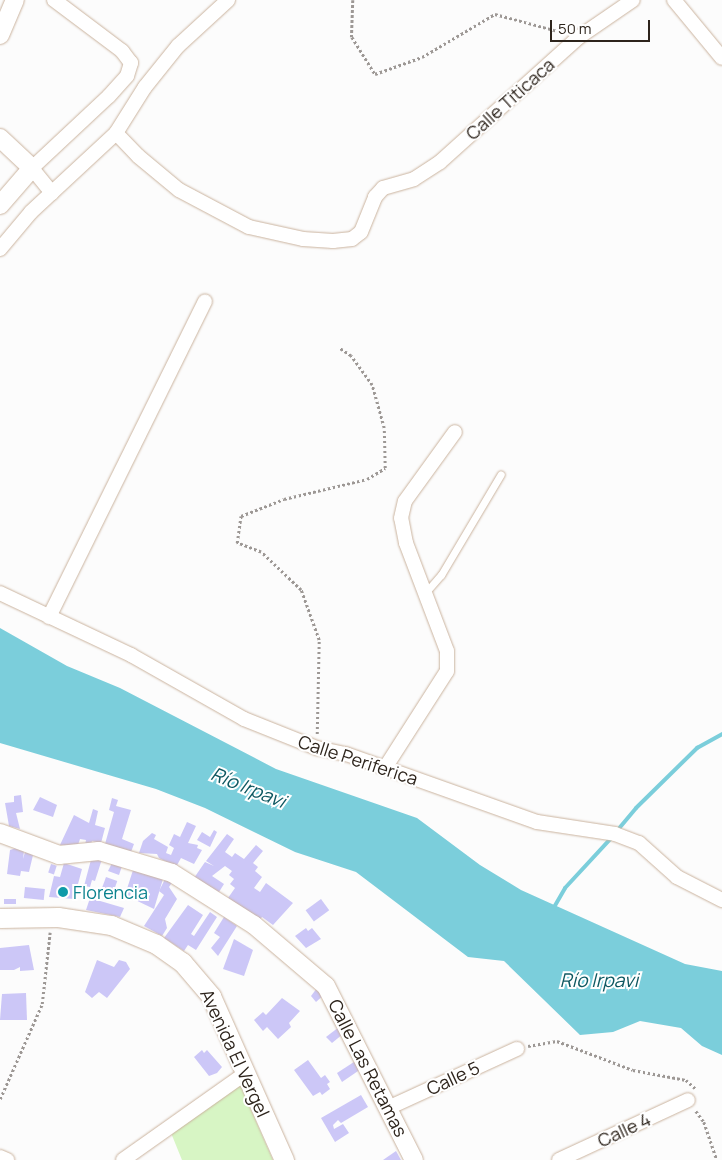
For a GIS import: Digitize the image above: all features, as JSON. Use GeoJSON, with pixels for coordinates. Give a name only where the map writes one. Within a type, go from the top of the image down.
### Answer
{"type":"FeatureCollection","features":[{"type":"Feature","properties":{"kind":"main road","name":"Avenida El Vergel"},"geometry":{"type":"LineString","coordinates":[[0,918],[58,917],[92,921],[129,931],[156,944],[199,979],[211,996],[284,1160]]}},
{"type":"Feature","properties":{"kind":"street"},"geometry":{"type":"LineString","coordinates":[[0,35],[15,0]]}},
{"type":"Feature","properties":{"kind":"street"},"geometry":{"type":"LineString","coordinates":[[0,205],[32,168],[109,96],[127,76],[131,63],[122,51],[54,0]]}},
{"type":"Feature","properties":{"kind":"street"},"geometry":{"type":"LineString","coordinates":[[0,249],[52,193],[116,133],[145,87],[178,46],[228,0]]}},
{"type":"Feature","properties":{"kind":"street","name":"Calle Titicaca"},"geometry":{"type":"LineString","coordinates":[[116,133],[138,156],[179,190],[249,227],[303,239],[333,242],[352,238],[361,232],[375,197],[383,188],[414,179],[440,162],[579,37],[633,0]]}},
{"type":"Feature","properties":{"kind":"street"},"geometry":{"type":"LineString","coordinates":[[674,0],[722,58]]}},
{"type":"Feature","properties":{"kind":"street"},"geometry":{"type":"LineString","coordinates":[[0,138],[32,168],[52,193]]}},
{"type":"Feature","properties":{"kind":"street"},"geometry":{"type":"LineString","coordinates":[[49,617],[206,302]]}},
{"type":"Feature","properties":{"kind":"street"},"geometry":{"type":"LineString","coordinates":[[385,768],[447,671],[447,651],[406,543],[401,518],[405,501],[455,432]]}},
{"type":"Feature","properties":{"kind":"street","name":"Calle Periferica"},"geometry":{"type":"LineString","coordinates":[[0,593],[131,655],[244,719],[317,748],[385,768],[537,822],[615,834],[639,843],[677,877],[722,900]]}},
{"type":"Feature","properties":{"kind":"street","name":"Calle Las Retamas"},"geometry":{"type":"LineString","coordinates":[[0,833],[59,855],[98,851],[172,873],[254,925],[326,986],[414,1160]]}},
{"type":"Feature","properties":{"kind":"street","name":"Calle 5"},"geometry":{"type":"LineString","coordinates":[[388,1108],[517,1049]]}},
{"type":"Feature","properties":{"kind":"street"},"geometry":{"type":"LineString","coordinates":[[123,1160],[246,1073]]}},
{"type":"Feature","properties":{"kind":"street","name":"Calle 4"},"geometry":{"type":"LineString","coordinates":[[560,1160],[688,1100]]}},
{"type":"Feature","properties":{"kind":"street"},"geometry":{"type":"LineString","coordinates":[[0,1157],[7,1160]]}},
{"type":"Feature","properties":{"kind":"lane"},"geometry":{"type":"LineString","coordinates":[[426,592],[441,575],[501,474]]}},
{"type":"Feature","properties":{"kind":"path"},"geometry":{"type":"LineString","coordinates":[[353,0],[352,37],[375,74],[422,57],[495,14],[579,37]]}},
{"type":"Feature","properties":{"kind":"path"},"geometry":{"type":"LineString","coordinates":[[317,748],[319,640],[301,590],[261,552],[237,543],[240,516],[284,499],[367,479],[385,468],[384,428],[372,385],[351,356],[339,348]]}},
{"type":"Feature","properties":{"kind":"path"},"geometry":{"type":"LineString","coordinates":[[0,1099],[42,1004],[49,932],[57,932]]}},
{"type":"Feature","properties":{"kind":"path"},"geometry":{"type":"LineString","coordinates":[[517,1049],[557,1041],[633,1070],[692,1083],[696,1088],[696,1095],[688,1100],[704,1122],[718,1160]]}},
{"type":"Feature","properties":{"kind":"green space"},"geometry":{"type":"Polygon","coordinates":[[[240,1085],[273,1160],[182,1160],[171,1133],[240,1085]]]}},
{"type":"Feature","properties":{"kind":"water","name":"Río Irpavi"},"geometry":{"type":"Polygon","coordinates":[[[0,628],[67,666],[120,688],[276,769],[417,818],[480,865],[521,890],[685,964],[722,971],[722,1055],[702,1046],[681,1028],[640,1021],[613,1032],[580,1035],[504,961],[468,957],[356,872],[295,852],[205,808],[156,789],[0,743],[0,628]]]}},
{"type":"Feature","properties":{"kind":"building"},"geometry":{"type":"Polygon","coordinates":[[[21,795],[23,812],[16,813],[20,829],[9,826],[5,803],[14,802],[14,796],[21,795]]]}},
{"type":"Feature","properties":{"kind":"building"},"geometry":{"type":"Polygon","coordinates":[[[40,797],[57,805],[53,817],[33,810],[40,797]]]}},
{"type":"Feature","properties":{"kind":"building"},"geometry":{"type":"Polygon","coordinates":[[[112,798],[118,800],[116,806],[131,810],[122,839],[134,844],[131,852],[105,844],[114,812],[109,810],[112,798]]]}},
{"type":"Feature","properties":{"kind":"building"},"geometry":{"type":"Polygon","coordinates":[[[93,809],[98,811],[95,825],[105,828],[101,843],[92,841],[91,844],[85,845],[86,840],[80,839],[78,845],[60,845],[74,815],[89,823],[93,809]]]}},
{"type":"Feature","properties":{"kind":"building"},"geometry":{"type":"Polygon","coordinates":[[[187,822],[196,826],[188,843],[198,845],[197,848],[202,850],[194,864],[181,858],[176,867],[159,858],[157,854],[139,853],[143,841],[152,833],[156,835],[154,839],[168,847],[166,853],[171,855],[174,848],[169,845],[174,834],[180,837],[187,822]]]}},
{"type":"Feature","properties":{"kind":"building"},"geometry":{"type":"Polygon","coordinates":[[[214,830],[217,832],[210,847],[197,840],[202,832],[210,837],[214,830]]]}},
{"type":"Feature","properties":{"kind":"building"},"geometry":{"type":"Polygon","coordinates":[[[227,834],[234,839],[225,852],[232,857],[235,853],[244,859],[256,845],[263,851],[253,863],[258,867],[255,871],[262,877],[254,888],[260,892],[266,883],[293,903],[273,925],[262,917],[259,921],[228,898],[235,888],[230,884],[234,879],[229,875],[232,871],[225,866],[212,876],[224,884],[219,892],[194,878],[205,862],[214,866],[206,861],[227,834]]]}},
{"type":"Feature","properties":{"kind":"building"},"geometry":{"type":"Polygon","coordinates":[[[16,848],[24,851],[23,859],[25,852],[33,855],[29,872],[21,871],[20,876],[7,874],[10,850],[16,848]]]}},
{"type":"Feature","properties":{"kind":"building"},"geometry":{"type":"Polygon","coordinates":[[[92,856],[102,859],[95,881],[92,880],[90,887],[84,886],[92,856]]]}},
{"type":"Feature","properties":{"kind":"building"},"geometry":{"type":"Polygon","coordinates":[[[64,863],[82,869],[74,899],[49,897],[54,876],[60,877],[64,863]]]}},
{"type":"Feature","properties":{"kind":"building"},"geometry":{"type":"Polygon","coordinates":[[[112,863],[122,866],[119,875],[108,871],[112,863]]]}},
{"type":"Feature","properties":{"kind":"building"},"geometry":{"type":"Polygon","coordinates":[[[51,864],[57,866],[54,874],[48,873],[51,864]]]}},
{"type":"Feature","properties":{"kind":"building"},"geometry":{"type":"Polygon","coordinates":[[[134,867],[163,879],[154,909],[125,895],[134,867]]]}},
{"type":"Feature","properties":{"kind":"building"},"geometry":{"type":"Polygon","coordinates":[[[106,877],[117,881],[112,896],[101,892],[106,877]]]}},
{"type":"Feature","properties":{"kind":"building"},"geometry":{"type":"Polygon","coordinates":[[[165,879],[173,881],[169,887],[177,899],[165,919],[167,928],[162,936],[144,926],[164,895],[159,891],[165,879]]]}},
{"type":"Feature","properties":{"kind":"building"},"geometry":{"type":"Polygon","coordinates":[[[25,887],[45,889],[44,900],[24,898],[25,887]]]}},
{"type":"Feature","properties":{"kind":"building"},"geometry":{"type":"Polygon","coordinates":[[[90,898],[124,908],[120,917],[86,910],[90,898]]]}},
{"type":"Feature","properties":{"kind":"building"},"geometry":{"type":"Polygon","coordinates":[[[4,899],[16,899],[16,904],[4,904],[4,899]]]}},
{"type":"Feature","properties":{"kind":"building"},"geometry":{"type":"Polygon","coordinates":[[[321,899],[329,910],[314,921],[306,910],[321,899]]]}},
{"type":"Feature","properties":{"kind":"building"},"geometry":{"type":"Polygon","coordinates":[[[188,905],[203,915],[191,934],[194,936],[210,912],[217,917],[196,950],[188,945],[184,951],[164,938],[188,905]]]}},
{"type":"Feature","properties":{"kind":"building"},"geometry":{"type":"Polygon","coordinates":[[[224,917],[237,926],[218,956],[211,948],[220,937],[214,933],[224,917]]]}},
{"type":"Feature","properties":{"kind":"building"},"geometry":{"type":"Polygon","coordinates":[[[306,928],[308,931],[312,928],[321,939],[306,948],[295,936],[306,928]]]}},
{"type":"Feature","properties":{"kind":"building"},"geometry":{"type":"Polygon","coordinates":[[[234,939],[253,950],[244,976],[223,969],[234,939]]]}},
{"type":"Feature","properties":{"kind":"building"},"geometry":{"type":"Polygon","coordinates":[[[29,945],[34,970],[20,971],[20,967],[14,970],[0,970],[0,948],[29,945]]]}},
{"type":"Feature","properties":{"kind":"building"},"geometry":{"type":"Polygon","coordinates":[[[97,960],[114,967],[119,960],[126,962],[130,969],[107,998],[99,992],[92,998],[85,992],[97,960]]]}},
{"type":"Feature","properties":{"kind":"building"},"geometry":{"type":"Polygon","coordinates":[[[317,988],[325,994],[316,1002],[311,996],[317,988]]]}},
{"type":"Feature","properties":{"kind":"building"},"geometry":{"type":"Polygon","coordinates":[[[26,993],[27,1020],[0,1020],[2,994],[26,993]]]}},
{"type":"Feature","properties":{"kind":"building"},"geometry":{"type":"Polygon","coordinates":[[[282,998],[300,1011],[289,1023],[291,1027],[278,1039],[267,1027],[263,1031],[254,1020],[263,1012],[266,1015],[282,998]]]}},
{"type":"Feature","properties":{"kind":"building"},"geometry":{"type":"Polygon","coordinates":[[[339,1027],[343,1034],[332,1043],[326,1037],[339,1027]]]}},
{"type":"Feature","properties":{"kind":"building"},"geometry":{"type":"Polygon","coordinates":[[[202,1050],[204,1053],[207,1050],[222,1067],[217,1073],[209,1076],[194,1057],[202,1050]]]}},
{"type":"Feature","properties":{"kind":"building"},"geometry":{"type":"Polygon","coordinates":[[[308,1060],[321,1078],[325,1075],[330,1082],[327,1084],[330,1089],[322,1095],[320,1092],[313,1096],[294,1070],[308,1060]]]}},
{"type":"Feature","properties":{"kind":"building"},"geometry":{"type":"Polygon","coordinates":[[[357,1060],[361,1069],[342,1082],[337,1073],[357,1060]]]}},
{"type":"Feature","properties":{"kind":"building"},"geometry":{"type":"Polygon","coordinates":[[[361,1095],[368,1107],[341,1123],[338,1120],[333,1125],[334,1129],[343,1124],[349,1133],[335,1142],[321,1118],[361,1095]]]}},
{"type":"Feature","properties":{"kind":"building"},"geometry":{"type":"Polygon","coordinates":[[[396,1151],[401,1160],[383,1160],[396,1151]]]}},
{"type":"Feature","properties":{"kind":"waterway"},"geometry":{"type":"LineString","coordinates":[[616,832],[636,808],[697,748],[722,734]]}},
{"type":"Feature","properties":{"kind":"waterway"},"geometry":{"type":"LineString","coordinates":[[553,909],[565,888],[612,837]]}},
{"type":"Feature","properties":{"kind":"place","name":"Florencia"},"geometry":{"type":"Point","coordinates":[63,892]}}]}
